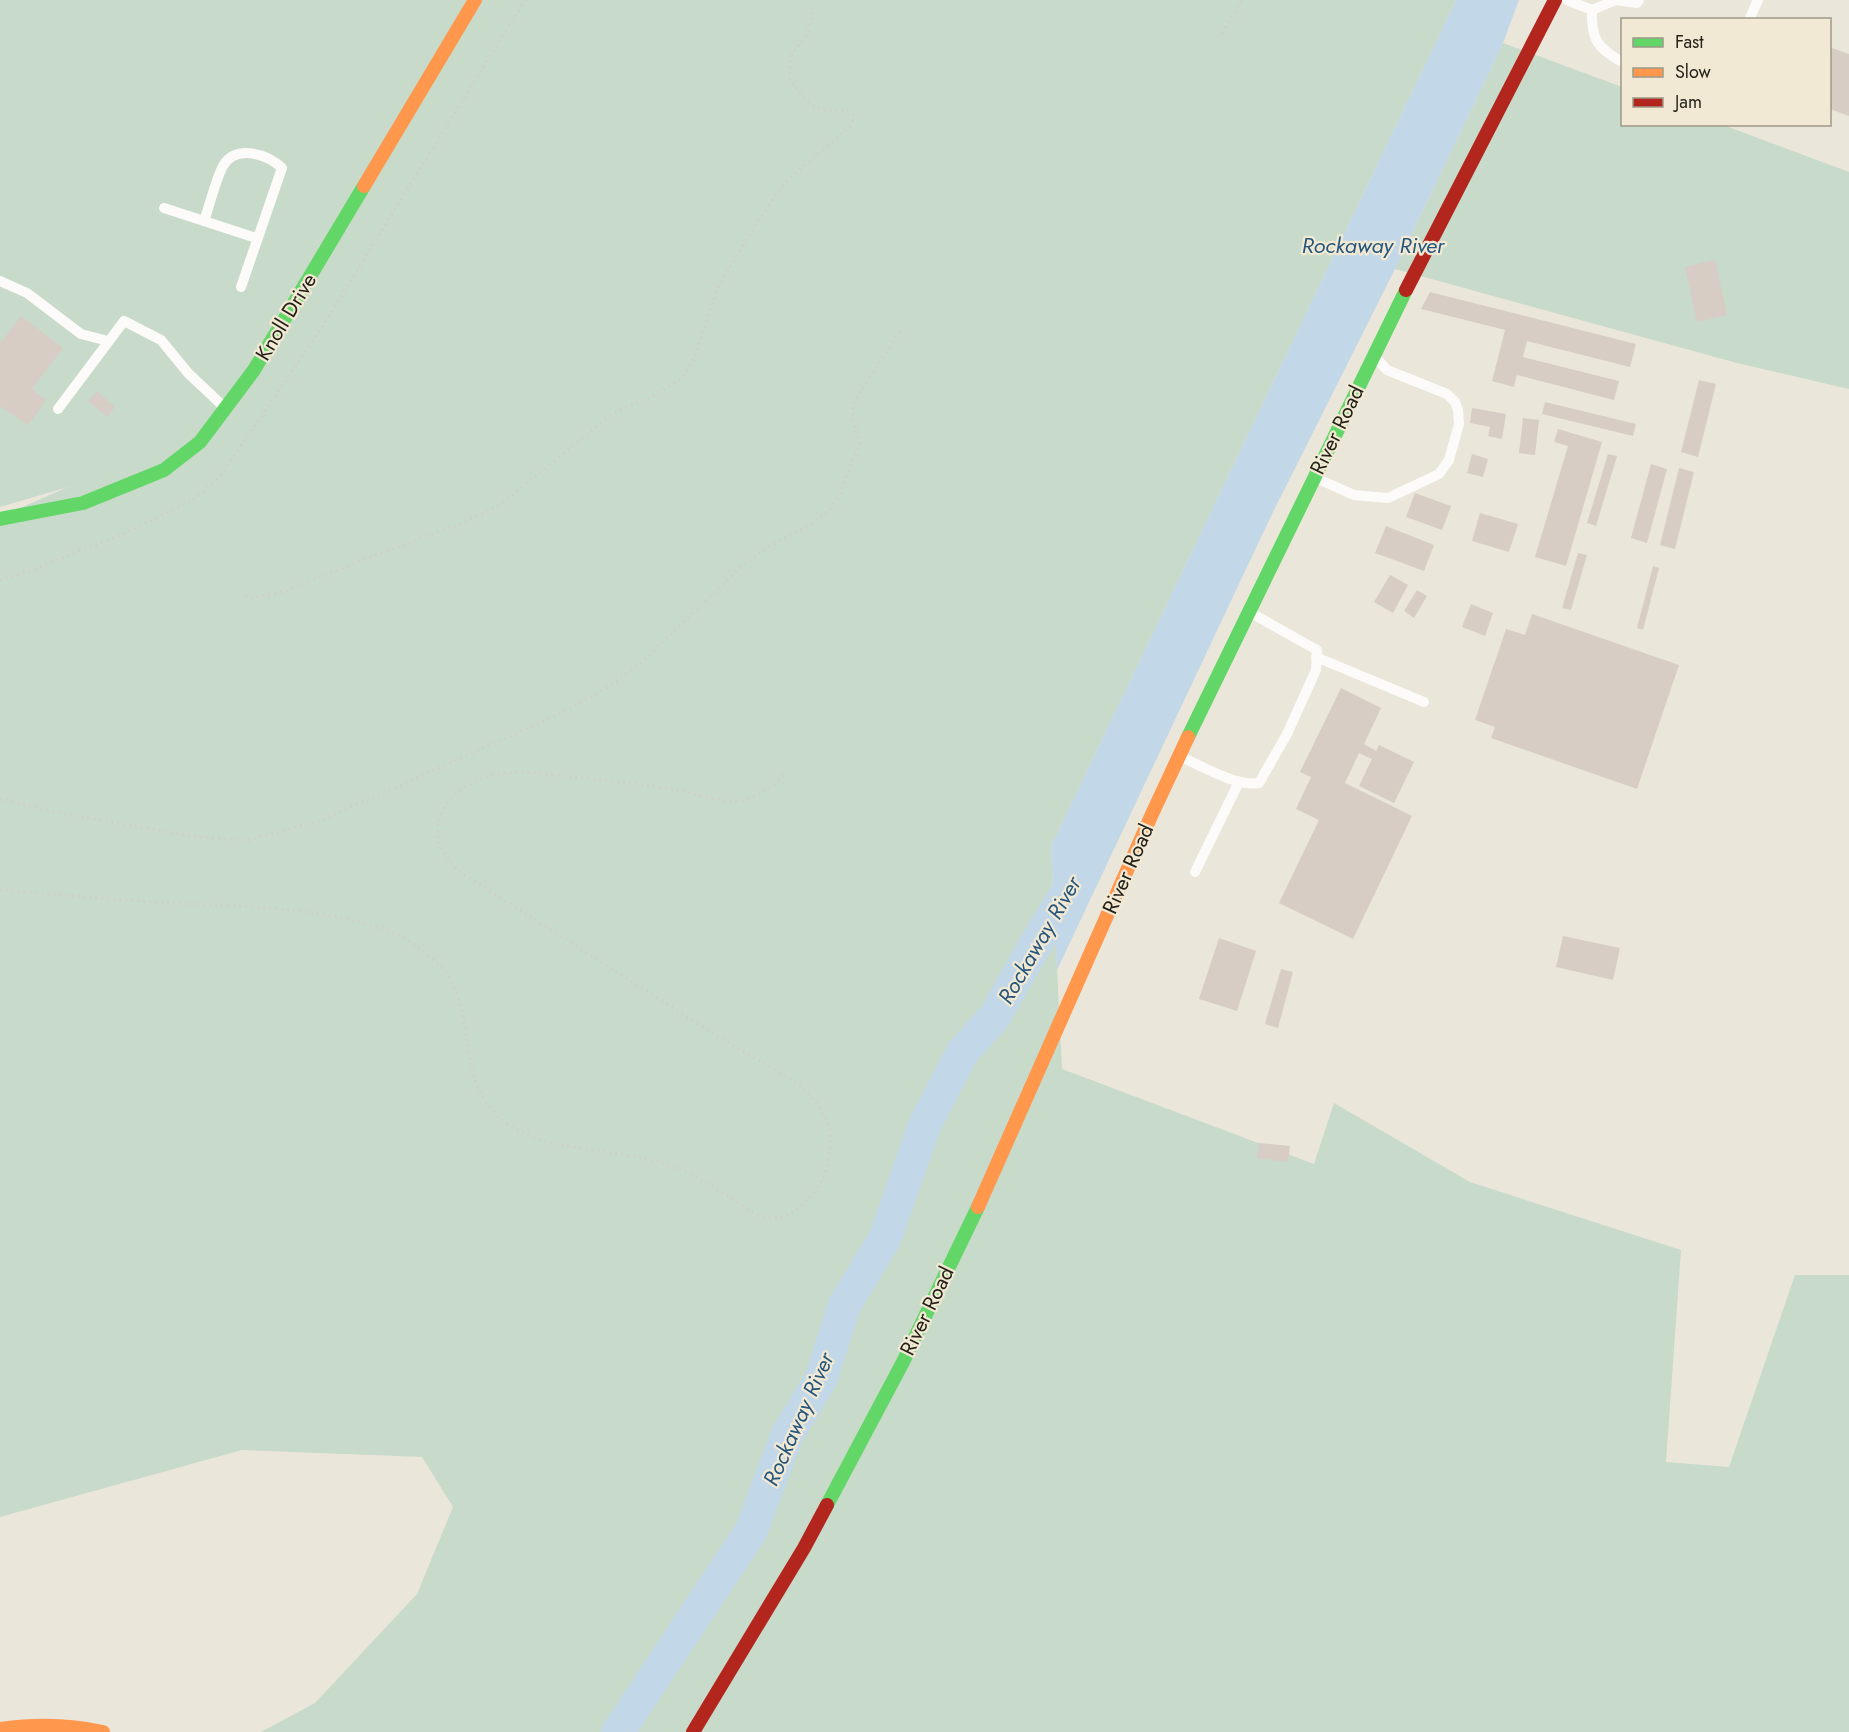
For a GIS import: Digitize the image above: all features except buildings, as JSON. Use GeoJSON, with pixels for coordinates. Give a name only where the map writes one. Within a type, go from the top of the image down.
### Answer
{"type":"FeatureCollection","features":[{"type":"Feature","properties":{"kind":"street","name":"Knoll Drive"},"geometry":{"type":"LineString","coordinates":[[0,519],[83,503],[164,470],[200,442],[254,370],[475,0]]}},
{"type":"Feature","properties":{"kind":"street","name":"River Road"},"geometry":{"type":"LineString","coordinates":[[693,1732],[804,1548],[903,1362],[992,1179],[1179,756],[1417,267],[1555,0]]}},
{"type":"Feature","properties":{"kind":"street"},"geometry":{"type":"LineString","coordinates":[[0,1729],[35,1724],[102,1732]]}},
{"type":"Feature","properties":{"kind":"lane"},"geometry":{"type":"LineString","coordinates":[[1567,0],[1592,10],[1616,0],[1637,3],[1639,0]]}},
{"type":"Feature","properties":{"kind":"lane"},"geometry":{"type":"LineString","coordinates":[[1750,18],[1758,0]]}},
{"type":"Feature","properties":{"kind":"lane"},"geometry":{"type":"LineString","coordinates":[[1592,10],[1591,29],[1598,46],[1621,61]]}},
{"type":"Feature","properties":{"kind":"lane"},"geometry":{"type":"LineString","coordinates":[[204,221],[224,165],[238,154],[249,152],[272,159],[282,168],[241,287]]}},
{"type":"Feature","properties":{"kind":"lane"},"geometry":{"type":"LineString","coordinates":[[164,208],[256,238]]}},
{"type":"Feature","properties":{"kind":"lane"},"geometry":{"type":"LineString","coordinates":[[0,281],[27,293],[81,334],[108,341]]}},
{"type":"Feature","properties":{"kind":"lane"},"geometry":{"type":"LineString","coordinates":[[58,409],[124,321],[161,340],[189,373],[226,408]]}},
{"type":"Feature","properties":{"kind":"lane"},"geometry":{"type":"LineString","coordinates":[[1314,477],[1354,495],[1388,498],[1439,474],[1449,460],[1459,424],[1455,402],[1447,394],[1388,370],[1374,355]]}},
{"type":"Feature","properties":{"kind":"lane"},"geometry":{"type":"LineString","coordinates":[[1179,756],[1239,782],[1258,783],[1287,734],[1316,670],[1317,650],[1248,612]]}},
{"type":"Feature","properties":{"kind":"lane"},"geometry":{"type":"LineString","coordinates":[[1316,657],[1424,702]]}},
{"type":"Feature","properties":{"kind":"lane"},"geometry":{"type":"LineString","coordinates":[[1195,872],[1239,782]]}},
{"type":"Feature","properties":{"kind":"path"},"geometry":{"type":"LineString","coordinates":[[1222,33],[1242,0]]}},
{"type":"Feature","properties":{"kind":"path"},"geometry":{"type":"LineString","coordinates":[[245,596],[253,598],[286,591],[465,522],[497,507],[614,413],[653,396],[681,379],[695,357],[719,285],[758,221],[785,182],[852,125],[853,115],[842,108],[824,110],[801,96],[789,78],[792,54],[806,36],[814,10]]}},
{"type":"Feature","properties":{"kind":"path"},"geometry":{"type":"LineString","coordinates":[[0,800],[197,837],[249,840],[322,820],[562,712],[610,686],[643,661],[743,565],[829,511],[839,496],[860,442],[853,421],[853,404],[901,329]]}},
{"type":"Feature","properties":{"kind":"path"},"geometry":{"type":"LineString","coordinates":[[0,890],[298,912],[353,921],[404,938],[432,959],[450,977],[458,997],[474,1082],[492,1111],[508,1124],[540,1140],[636,1156],[666,1164],[693,1176],[748,1209],[770,1218],[780,1219],[799,1209],[824,1176],[833,1145],[828,1122],[810,1095],[799,1084],[722,1039],[457,870],[441,851],[436,836],[440,816],[447,801],[463,788],[499,774],[528,772],[581,778],[663,788],[734,801],[758,795],[782,778],[785,772]]}},
{"type":"Feature","properties":{"kind":"green space"},"geometry":{"type":"Polygon","coordinates":[[[0,0],[1456,0],[1051,846],[1062,1069],[1314,1164],[1334,1103],[1470,1182],[1681,1250],[1666,1462],[1729,1467],[1795,1275],[1849,1275],[1849,1732],[261,1732],[315,1703],[417,1594],[453,1507],[422,1457],[242,1450],[0,1517],[0,517],[68,487],[0,507],[0,0]]]}},
{"type":"Feature","properties":{"kind":"green space"},"geometry":{"type":"Polygon","coordinates":[[[1503,43],[1621,87],[1621,126],[1726,126],[1849,172],[1849,389],[1737,363],[1395,269],[1503,43]]]}},
{"type":"Feature","properties":{"kind":"water","name":"Rockaway River"},"geometry":{"type":"Polygon","coordinates":[[[1456,0],[1519,0],[1503,43],[1395,269],[1272,514],[1057,970],[1051,846],[1456,0]]]}},
{"type":"Feature","properties":{"kind":"waterway","name":"Rockaway River"},"geometry":{"type":"LineString","coordinates":[[618,1732],[751,1531],[787,1435],[821,1379],[844,1306],[885,1238],[925,1124],[962,1053],[995,1016],[1078,875]]}},
{"type":"Feature","properties":{"kind":"traffic: fast"},"geometry":{"type":"LineString","coordinates":[[0,519],[83,503],[164,470],[200,442],[254,370],[364,186]]}},
{"type":"Feature","properties":{"kind":"traffic: fast"},"geometry":{"type":"LineString","coordinates":[[1188,737],[1406,290]]}},
{"type":"Feature","properties":{"kind":"traffic: fast"},"geometry":{"type":"LineString","coordinates":[[827,1505],[903,1362],[978,1207]]}},
{"type":"Feature","properties":{"kind":"traffic: slow"},"geometry":{"type":"LineString","coordinates":[[364,186],[475,0]]}},
{"type":"Feature","properties":{"kind":"traffic: slow"},"geometry":{"type":"LineString","coordinates":[[978,1207],[1188,737]]}},
{"type":"Feature","properties":{"kind":"traffic: slow"},"geometry":{"type":"LineString","coordinates":[[0,1729],[52,1726],[77,1727],[103,1732]]}},
{"type":"Feature","properties":{"kind":"traffic: jam"},"geometry":{"type":"LineString","coordinates":[[1406,290],[1555,0]]}},
{"type":"Feature","properties":{"kind":"traffic: jam"},"geometry":{"type":"LineString","coordinates":[[693,1732],[804,1548],[827,1505]]}}]}
